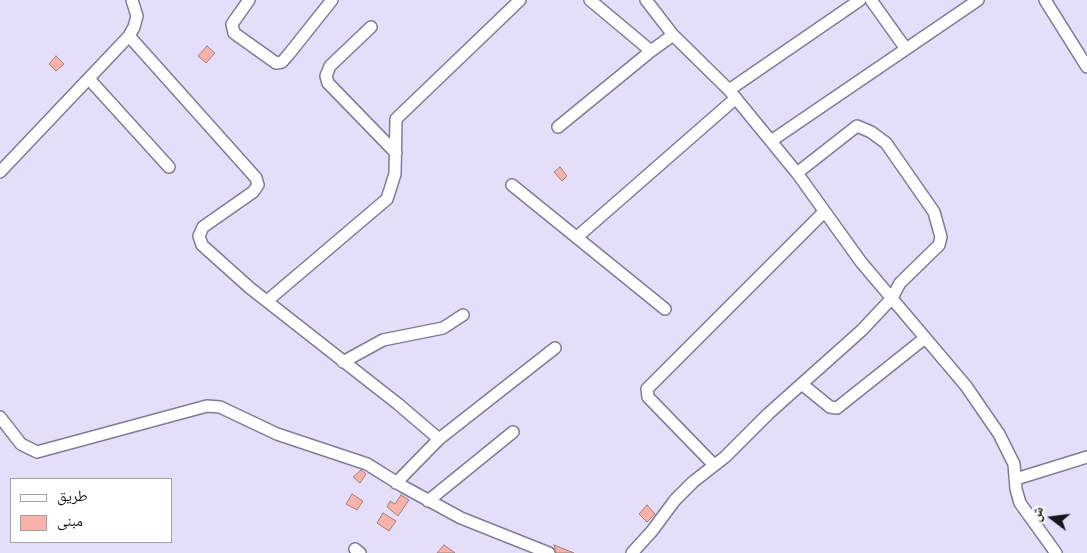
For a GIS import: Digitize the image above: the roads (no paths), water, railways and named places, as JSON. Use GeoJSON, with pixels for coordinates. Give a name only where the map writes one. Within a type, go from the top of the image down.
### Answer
{"type":"FeatureCollection","features":[{"type":"Feature","properties":{"kind":"street"},"geometry":{"type":"LineString","coordinates":[[0,172],[129,36],[137,16],[132,0]]}},
{"type":"Feature","properties":{"kind":"street"},"geometry":{"type":"LineString","coordinates":[[248,0],[232,24],[234,33],[276,63],[282,62],[332,0]]}},
{"type":"Feature","properties":{"kind":"street"},"geometry":{"type":"LineString","coordinates":[[267,301],[387,199],[395,174],[396,120],[402,112],[520,0]]}},
{"type":"Feature","properties":{"kind":"street"},"geometry":{"type":"LineString","coordinates":[[590,0],[651,51]]}},
{"type":"Feature","properties":{"kind":"street"},"geometry":{"type":"LineString","coordinates":[[646,0],[673,35],[732,94],[771,141],[892,298],[966,386],[999,434],[1014,464],[1020,503],[1056,553]]}},
{"type":"Feature","properties":{"kind":"street"},"geometry":{"type":"LineString","coordinates":[[577,237],[732,94],[860,0]]}},
{"type":"Feature","properties":{"kind":"street"},"geometry":{"type":"LineString","coordinates":[[871,0],[906,49]]}},
{"type":"Feature","properties":{"kind":"street"},"geometry":{"type":"LineString","coordinates":[[771,141],[978,0]]}},
{"type":"Feature","properties":{"kind":"street"},"geometry":{"type":"LineString","coordinates":[[1045,0],[1087,67]]}},
{"type":"Feature","properties":{"kind":"street"},"geometry":{"type":"LineString","coordinates":[[371,27],[330,66],[326,76],[328,83],[396,153]]}},
{"type":"Feature","properties":{"kind":"street"},"geometry":{"type":"LineString","coordinates":[[558,127],[673,35]]}},
{"type":"Feature","properties":{"kind":"street"},"geometry":{"type":"LineString","coordinates":[[129,36],[256,178],[258,185],[253,192],[203,227],[199,236],[202,245],[267,301],[439,439]]}},
{"type":"Feature","properties":{"kind":"street"},"geometry":{"type":"LineString","coordinates":[[89,78],[169,168]]}},
{"type":"Feature","properties":{"kind":"street"},"geometry":{"type":"LineString","coordinates":[[632,553],[652,531],[675,500],[725,457],[768,414],[804,385],[862,330],[892,298],[900,283],[939,245],[941,237],[934,212],[886,143],[876,134],[858,126],[797,173]]}},
{"type":"Feature","properties":{"kind":"street"},"geometry":{"type":"LineString","coordinates":[[512,185],[665,309]]}},
{"type":"Feature","properties":{"kind":"street"},"geometry":{"type":"LineString","coordinates":[[714,465],[648,397],[647,389],[824,212]]}},
{"type":"Feature","properties":{"kind":"street"},"geometry":{"type":"LineString","coordinates":[[343,362],[383,340],[443,328],[462,315]]}},
{"type":"Feature","properties":{"kind":"street"},"geometry":{"type":"LineString","coordinates":[[804,385],[830,407],[837,408],[925,338]]}},
{"type":"Feature","properties":{"kind":"street"},"geometry":{"type":"LineString","coordinates":[[396,482],[439,439],[554,348]]}},
{"type":"Feature","properties":{"kind":"street"},"geometry":{"type":"LineString","coordinates":[[0,417],[21,444],[37,452],[214,406],[313,448],[366,464],[428,501],[461,518],[549,553]]}},
{"type":"Feature","properties":{"kind":"street"},"geometry":{"type":"LineString","coordinates":[[428,501],[513,432]]}},
{"type":"Feature","properties":{"kind":"street"},"geometry":{"type":"LineString","coordinates":[[1016,479],[1087,457]]}}]}
